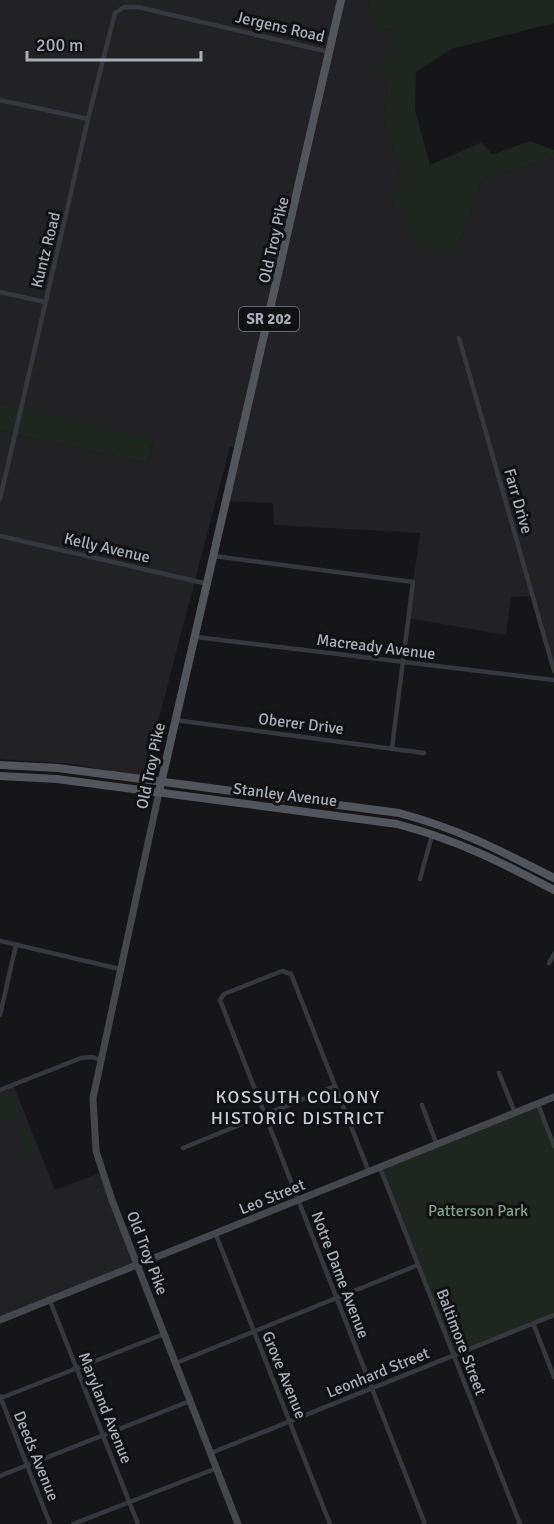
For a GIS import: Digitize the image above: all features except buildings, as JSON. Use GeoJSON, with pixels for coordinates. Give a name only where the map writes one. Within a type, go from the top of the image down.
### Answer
{"type":"FeatureCollection","features":[{"type":"Feature","properties":{"kind":"main road","name":"Old Troy Pike"},"geometry":{"type":"LineString","coordinates":[[238,1524],[138,1267],[96,1151],[92,1108],[100,1060],[161,782],[342,0]]}},
{"type":"Feature","properties":{"kind":"main road","name":"Stanley Avenue"},"geometry":{"type":"LineString","coordinates":[[0,765],[58,768],[399,813],[442,825],[488,843],[554,878]]}},
{"type":"Feature","properties":{"kind":"main road","name":"Stanley Avenue"},"geometry":{"type":"LineString","coordinates":[[0,776],[57,779],[367,819],[432,834],[484,853],[554,890]]}},
{"type":"Feature","properties":{"kind":"main road","name":"Leo Street"},"geometry":{"type":"LineString","coordinates":[[0,1320],[138,1267],[554,1097]]}},
{"type":"Feature","properties":{"kind":"street","name":"Jergens Road"},"geometry":{"type":"LineString","coordinates":[[119,9],[129,6],[138,7],[329,51]]}},
{"type":"Feature","properties":{"kind":"street","name":"Kuntz Road"},"geometry":{"type":"LineString","coordinates":[[0,499],[110,27],[119,9]]}},
{"type":"Feature","properties":{"kind":"street"},"geometry":{"type":"LineString","coordinates":[[0,100],[88,119]]}},
{"type":"Feature","properties":{"kind":"street"},"geometry":{"type":"LineString","coordinates":[[0,292],[45,302]]}},
{"type":"Feature","properties":{"kind":"street","name":"Farr Drive"},"geometry":{"type":"LineString","coordinates":[[459,338],[554,670]]}},
{"type":"Feature","properties":{"kind":"street","name":"Kelly Avenue"},"geometry":{"type":"LineString","coordinates":[[0,536],[208,584]]}},
{"type":"Feature","properties":{"kind":"street"},"geometry":{"type":"LineString","coordinates":[[214,556],[413,582],[392,748]]}},
{"type":"Feature","properties":{"kind":"street","name":"Macready Avenue"},"geometry":{"type":"LineString","coordinates":[[195,637],[554,680]]}},
{"type":"Feature","properties":{"kind":"street","name":"Oberer Drive"},"geometry":{"type":"LineString","coordinates":[[175,720],[424,753]]}},
{"type":"Feature","properties":{"kind":"street"},"geometry":{"type":"LineString","coordinates":[[420,879],[432,834]]}},
{"type":"Feature","properties":{"kind":"street"},"geometry":{"type":"LineString","coordinates":[[0,941],[120,969]]}},
{"type":"Feature","properties":{"kind":"street"},"geometry":{"type":"LineString","coordinates":[[0,1015],[16,945]]}},
{"type":"Feature","properties":{"kind":"street"},"geometry":{"type":"LineString","coordinates":[[549,963],[554,954]]}},
{"type":"Feature","properties":{"kind":"street","name":"Notre Dame Avenue"},"geometry":{"type":"LineString","coordinates":[[335,1086],[289,972],[282,971],[224,994],[220,1000],[425,1524]]}},
{"type":"Feature","properties":{"kind":"street"},"geometry":{"type":"LineString","coordinates":[[0,1089],[81,1058],[92,1057],[100,1060]]}},
{"type":"Feature","properties":{"kind":"street"},"geometry":{"type":"LineString","coordinates":[[498,1073],[515,1113]]}},
{"type":"Feature","properties":{"kind":"street"},"geometry":{"type":"LineString","coordinates":[[183,1148],[335,1086],[369,1173]]}},
{"type":"Feature","properties":{"kind":"street"},"geometry":{"type":"LineString","coordinates":[[538,1104],[554,1146]]}},
{"type":"Feature","properties":{"kind":"street"},"geometry":{"type":"LineString","coordinates":[[422,1105],[437,1145]]}},
{"type":"Feature","properties":{"kind":"street","name":"Baltimore Street"},"geometry":{"type":"LineString","coordinates":[[380,1168],[520,1524]]}},
{"type":"Feature","properties":{"kind":"street","name":"Grove Avenue"},"geometry":{"type":"LineString","coordinates":[[216,1235],[330,1524]]}},
{"type":"Feature","properties":{"kind":"street"},"geometry":{"type":"LineString","coordinates":[[176,1364],[418,1265]]}},
{"type":"Feature","properties":{"kind":"street","name":"Maryland Avenue"},"geometry":{"type":"LineString","coordinates":[[50,1301],[138,1524]]}},
{"type":"Feature","properties":{"kind":"street","name":"Leonhard Street"},"geometry":{"type":"LineString","coordinates":[[211,1453],[554,1315]]}},
{"type":"Feature","properties":{"kind":"street"},"geometry":{"type":"LineString","coordinates":[[533,1323],[554,1377]]}},
{"type":"Feature","properties":{"kind":"street"},"geometry":{"type":"LineString","coordinates":[[0,1397],[164,1334]]}},
{"type":"Feature","properties":{"kind":"street","name":"Deeds Avenue"},"geometry":{"type":"LineString","coordinates":[[0,1397],[50,1524]]}},
{"type":"Feature","properties":{"kind":"street"},"geometry":{"type":"LineString","coordinates":[[0,1476],[190,1401]]}},
{"type":"Feature","properties":{"kind":"street"},"geometry":{"type":"LineString","coordinates":[[73,1524],[217,1468]]}},
{"type":"Feature","properties":{"kind":"shaded area"},"geometry":{"type":"Polygon","coordinates":[[[0,0],[368,0],[374,30],[392,29],[398,40],[388,78],[384,123],[400,171],[392,207],[402,206],[455,254],[482,179],[554,158],[554,667],[533,596],[511,597],[506,635],[408,618],[420,533],[274,525],[273,503],[227,501],[239,448],[230,447],[143,779],[76,764],[0,759],[0,431],[148,463],[153,439],[0,403],[0,0]]]}},
{"type":"Feature","properties":{"kind":"shaded area"},"geometry":{"type":"Polygon","coordinates":[[[13,1084],[55,1190],[102,1172],[138,1267],[0,1320],[0,1090],[13,1084]]]}},
{"type":"Feature","properties":{"kind":"green space"},"geometry":{"type":"Polygon","coordinates":[[[368,0],[554,0],[554,23],[451,49],[416,72],[415,110],[430,165],[482,142],[492,155],[530,141],[554,150],[554,158],[482,179],[455,254],[413,247],[402,207],[392,207],[400,171],[384,123],[388,79],[374,68],[398,40],[392,29],[374,31],[368,0]]]}},
{"type":"Feature","properties":{"kind":"green space"},"geometry":{"type":"Polygon","coordinates":[[[0,403],[153,438],[148,463],[0,431],[0,403]]]}},
{"type":"Feature","properties":{"kind":"green space"},"geometry":{"type":"Polygon","coordinates":[[[12,1092],[21,1116],[8,1123],[0,1116],[0,1097],[12,1092]]]}},
{"type":"Feature","properties":{"kind":"green space","name":"Patterson Park"},"geometry":{"type":"Polygon","coordinates":[[[538,1104],[554,1146],[554,1315],[453,1355],[380,1168],[538,1104]]]}},
{"type":"Feature","properties":{"kind":"green space"},"geometry":{"type":"Polygon","coordinates":[[[27,1125],[38,1153],[24,1158],[20,1146],[21,1127],[27,1125]]]}},
{"type":"Feature","properties":{"kind":"district","name":"KOSSUTH COLONY HISTORIC DISTRICT"},"geometry":{"type":"Point","coordinates":[298,1107]}}]}
